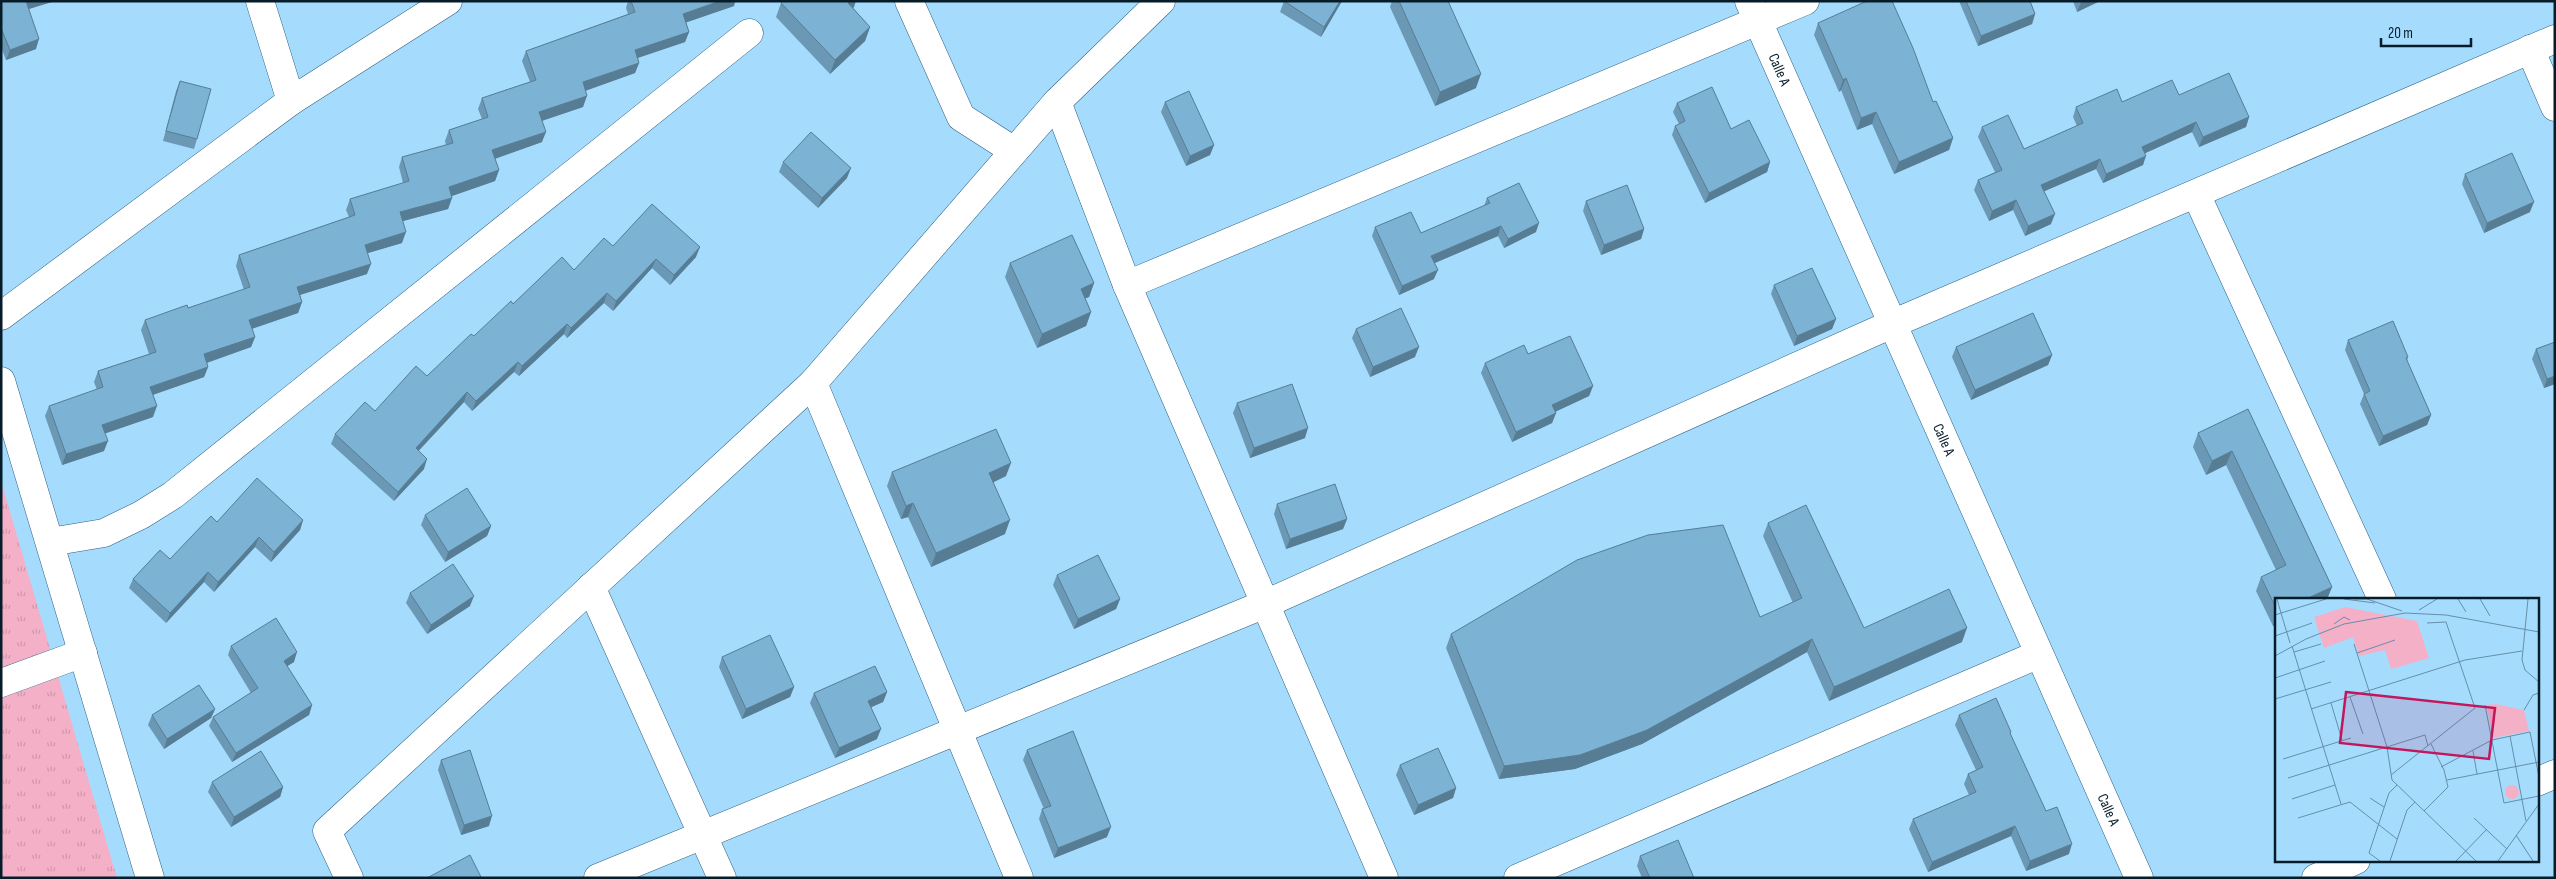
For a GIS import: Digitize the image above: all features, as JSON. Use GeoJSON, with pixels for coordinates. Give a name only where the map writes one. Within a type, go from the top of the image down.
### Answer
{"type":"FeatureCollection","features":[{"type":"Feature","properties":{"kind":"street"},"geometry":{"type":"LineString","coordinates":[[260,1],[291,101]]}},
{"type":"Feature","properties":{"kind":"street"},"geometry":{"type":"LineString","coordinates":[[1,316],[291,101],[448,1]]}},
{"type":"Feature","properties":{"kind":"street"},"geometry":{"type":"LineString","coordinates":[[909,1],[961,117],[1014,151]]}},
{"type":"Feature","properties":{"kind":"street"},"geometry":{"type":"LineString","coordinates":[[349,878],[327,831],[814,383],[1057,102],[1161,1]]}},
{"type":"Feature","properties":{"kind":"street"},"geometry":{"type":"LineString","coordinates":[[1127,285],[1754,12],[1805,1]]}},
{"type":"Feature","properties":{"kind":"street","name":"Calle A"},"geometry":{"type":"LineString","coordinates":[[1754,12],[2139,878]]}},
{"type":"Feature","properties":{"kind":"street"},"geometry":{"type":"LineString","coordinates":[[50,542],[104,534],[141,516],[173,495],[749,33]]}},
{"type":"Feature","properties":{"kind":"street"},"geometry":{"type":"LineString","coordinates":[[598,878],[1265,604],[1892,324],[2555,39]]}},
{"type":"Feature","properties":{"kind":"street"},"geometry":{"type":"LineString","coordinates":[[2530,50],[2555,107]]}},
{"type":"Feature","properties":{"kind":"street"},"geometry":{"type":"LineString","coordinates":[[1057,102],[1127,285],[1384,878]]}},
{"type":"Feature","properties":{"kind":"street"},"geometry":{"type":"LineString","coordinates":[[2196,194],[2382,598]]}},
{"type":"Feature","properties":{"kind":"street"},"geometry":{"type":"LineString","coordinates":[[1,380],[150,878]]}},
{"type":"Feature","properties":{"kind":"street"},"geometry":{"type":"LineString","coordinates":[[814,383],[1019,878]]}},
{"type":"Feature","properties":{"kind":"street"},"geometry":{"type":"LineString","coordinates":[[591,587],[722,878]]}},
{"type":"Feature","properties":{"kind":"street"},"geometry":{"type":"LineString","coordinates":[[1,684],[83,653]]}},
{"type":"Feature","properties":{"kind":"street"},"geometry":{"type":"LineString","coordinates":[[1518,878],[2039,654]]}},
{"type":"Feature","properties":{"kind":"street"},"geometry":{"type":"LineString","coordinates":[[2538,782],[2555,774]]}},
{"type":"Feature","properties":{"kind":"street"},"geometry":{"type":"LineString","coordinates":[[2316,878],[2352,862]]}},
{"type":"Feature","properties":{"kind":"green space"},"geometry":{"type":"Polygon","coordinates":[[[1,481],[117,878],[1,878],[1,481]]]}},
{"type":"Feature","properties":{"kind":"building"},"geometry":{"type":"Polygon","coordinates":[[[1,1],[26,1],[39,39],[10,50],[1,28],[1,1]]]}},
{"type":"Feature","properties":{"kind":"building"},"geometry":{"type":"Polygon","coordinates":[[[631,1],[720,1],[683,14],[689,32],[635,50],[639,63],[583,82],[587,96],[539,112],[546,132],[492,150],[499,170],[449,187],[452,198],[400,212],[406,232],[365,245],[371,264],[297,287],[302,302],[249,320],[255,337],[204,354],[208,367],[150,387],[157,406],[102,425],[108,441],[66,454],[49,406],[103,387],[98,371],[156,352],[145,320],[187,305],[188,308],[250,287],[239,255],[355,215],[350,199],[409,181],[402,157],[453,143],[449,130],[488,117],[482,98],[536,80],[526,51],[635,12],[631,1]]]}},
{"type":"Feature","properties":{"kind":"building"},"geometry":{"type":"Polygon","coordinates":[[[783,1],[850,1],[848,3],[870,27],[835,60],[781,3],[783,1]]]}},
{"type":"Feature","properties":{"kind":"building"},"geometry":{"type":"Polygon","coordinates":[[[1284,1],[1340,1],[1324,27],[1284,1]]]}},
{"type":"Feature","properties":{"kind":"building"},"geometry":{"type":"Polygon","coordinates":[[[1399,1],[1448,1],[1481,74],[1440,92],[1399,1]]]}},
{"type":"Feature","properties":{"kind":"building"},"geometry":{"type":"Polygon","coordinates":[[[1867,1],[1892,1],[1913,48],[1933,102],[1936,101],[1953,138],[1899,162],[1876,112],[1861,118],[1846,78],[1843,80],[1818,23],[1867,1]]]}},
{"type":"Feature","properties":{"kind":"building"},"geometry":{"type":"Polygon","coordinates":[[[1966,1],[2030,1],[2035,14],[1981,36],[1966,1]]]}},
{"type":"Feature","properties":{"kind":"building"},"geometry":{"type":"Polygon","coordinates":[[[2229,73],[2249,117],[2203,137],[2196,122],[2142,147],[2146,156],[2106,174],[2100,159],[2041,185],[2055,214],[2028,226],[2016,200],[1992,211],[1978,180],[2002,170],[1982,127],[2008,115],[2024,149],[2083,123],[2076,107],[2117,89],[2122,102],[2172,80],[2179,95],[2229,73]]]}},
{"type":"Feature","properties":{"kind":"building"},"geometry":{"type":"Polygon","coordinates":[[[180,81],[211,89],[197,139],[166,131],[180,81]]]}},
{"type":"Feature","properties":{"kind":"building"},"geometry":{"type":"Polygon","coordinates":[[[1712,87],[1731,129],[1749,120],[1770,162],[1709,193],[1675,126],[1685,121],[1677,103],[1712,87]]]}},
{"type":"Feature","properties":{"kind":"building"},"geometry":{"type":"Polygon","coordinates":[[[1189,91],[1214,145],[1190,156],[1165,102],[1189,91]]]}},
{"type":"Feature","properties":{"kind":"building"},"geometry":{"type":"Polygon","coordinates":[[[811,132],[851,168],[822,198],[783,162],[811,132]]]}},
{"type":"Feature","properties":{"kind":"building"},"geometry":{"type":"Polygon","coordinates":[[[2512,153],[2534,202],[2487,223],[2465,174],[2512,153]]]}},
{"type":"Feature","properties":{"kind":"building"},"geometry":{"type":"Polygon","coordinates":[[[1519,183],[1539,223],[1508,239],[1501,226],[1431,256],[1438,270],[1402,286],[1375,227],[1411,212],[1421,233],[1490,203],[1487,198],[1519,183]]]}},
{"type":"Feature","properties":{"kind":"building"},"geometry":{"type":"Polygon","coordinates":[[[1627,185],[1644,229],[1604,245],[1586,201],[1627,185]]]}},
{"type":"Feature","properties":{"kind":"building"},"geometry":{"type":"Polygon","coordinates":[[[652,204],[700,247],[674,275],[656,259],[616,301],[607,293],[571,328],[567,324],[522,366],[518,362],[476,401],[467,392],[416,448],[427,459],[398,492],[335,434],[365,402],[375,411],[416,366],[427,376],[471,334],[474,336],[511,301],[513,304],[562,257],[574,270],[604,238],[613,246],[652,204]]]}},
{"type":"Feature","properties":{"kind":"building"},"geometry":{"type":"Polygon","coordinates":[[[1072,235],[1094,283],[1081,289],[1091,312],[1042,334],[1010,263],[1072,235]]]}},
{"type":"Feature","properties":{"kind":"building"},"geometry":{"type":"Polygon","coordinates":[[[1812,268],[1836,319],[1797,336],[1774,285],[1812,268]]]}},
{"type":"Feature","properties":{"kind":"building"},"geometry":{"type":"Polygon","coordinates":[[[1401,308],[1419,347],[1373,367],[1356,329],[1401,308]]]}},
{"type":"Feature","properties":{"kind":"building"},"geometry":{"type":"Polygon","coordinates":[[[2033,313],[2052,355],[1975,390],[1956,347],[2033,313]]]}},
{"type":"Feature","properties":{"kind":"building"},"geometry":{"type":"Polygon","coordinates":[[[2393,321],[2408,357],[2406,358],[2431,415],[2383,436],[2364,394],[2370,391],[2348,340],[2393,321]]]}},
{"type":"Feature","properties":{"kind":"building"},"geometry":{"type":"Polygon","coordinates":[[[1570,336],[1593,386],[1552,405],[1556,413],[1516,432],[1485,363],[1524,345],[1528,354],[1570,336]]]}},
{"type":"Feature","properties":{"kind":"building"},"geometry":{"type":"Polygon","coordinates":[[[2555,342],[2555,376],[2547,379],[2536,349],[2555,342]]]}},
{"type":"Feature","properties":{"kind":"building"},"geometry":{"type":"Polygon","coordinates":[[[1292,384],[1308,428],[1254,448],[1237,403],[1292,384]]]}},
{"type":"Feature","properties":{"kind":"building"},"geometry":{"type":"Polygon","coordinates":[[[2248,409],[2332,587],[2308,598],[2275,598],[2275,606],[2261,577],[2286,565],[2232,451],[2212,461],[2198,433],[2248,409]]]}},
{"type":"Feature","properties":{"kind":"building"},"geometry":{"type":"Polygon","coordinates":[[[996,429],[1011,463],[989,473],[1010,520],[936,553],[913,503],[906,506],[892,472],[996,429]]]}},
{"type":"Feature","properties":{"kind":"building"},"geometry":{"type":"Polygon","coordinates":[[[257,478],[303,520],[274,552],[259,537],[218,582],[208,572],[170,613],[133,579],[160,550],[170,559],[211,516],[217,522],[257,478]]]}},
{"type":"Feature","properties":{"kind":"building"},"geometry":{"type":"Polygon","coordinates":[[[1335,484],[1347,519],[1290,539],[1277,504],[1335,484]]]}},
{"type":"Feature","properties":{"kind":"building"},"geometry":{"type":"Polygon","coordinates":[[[467,488],[491,526],[448,552],[425,515],[467,488]]]}},
{"type":"Feature","properties":{"kind":"building"},"geometry":{"type":"Polygon","coordinates":[[[1806,505],[1864,628],[1949,589],[1967,628],[1834,687],[1812,639],[1647,730],[1580,755],[1504,766],[1451,634],[1577,560],[1648,535],[1723,525],[1760,617],[1802,598],[1768,523],[1806,505]]]}},
{"type":"Feature","properties":{"kind":"building"},"geometry":{"type":"Polygon","coordinates":[[[1098,555],[1120,599],[1078,619],[1057,575],[1098,555]]]}},
{"type":"Feature","properties":{"kind":"building"},"geometry":{"type":"Polygon","coordinates":[[[453,564],[474,596],[431,625],[410,593],[453,564]]]}},
{"type":"Feature","properties":{"kind":"building"},"geometry":{"type":"Polygon","coordinates":[[[276,618],[297,652],[284,661],[312,705],[236,753],[213,717],[258,688],[231,646],[276,618]]]}},
{"type":"Feature","properties":{"kind":"building"},"geometry":{"type":"Polygon","coordinates":[[[770,635],[794,687],[746,709],[722,657],[770,635]]]}},
{"type":"Feature","properties":{"kind":"building"},"geometry":{"type":"Polygon","coordinates":[[[875,666],[887,692],[868,701],[881,729],[839,748],[814,693],[875,666]]]}},
{"type":"Feature","properties":{"kind":"building"},"geometry":{"type":"Polygon","coordinates":[[[199,685],[215,709],[167,739],[152,715],[199,685]]]}},
{"type":"Feature","properties":{"kind":"building"},"geometry":{"type":"Polygon","coordinates":[[[1996,698],[2046,811],[2057,807],[2072,844],[2030,861],[2015,826],[1932,862],[1913,819],[1976,792],[1968,774],[1983,767],[1959,715],[1996,698]]]}},
{"type":"Feature","properties":{"kind":"building"},"geometry":{"type":"Polygon","coordinates":[[[1073,731],[1111,827],[1058,848],[1042,809],[1051,806],[1027,750],[1073,731]]]}},
{"type":"Feature","properties":{"kind":"building"},"geometry":{"type":"Polygon","coordinates":[[[1438,748],[1456,788],[1418,805],[1400,765],[1438,748]]]}},
{"type":"Feature","properties":{"kind":"building"},"geometry":{"type":"Polygon","coordinates":[[[470,750],[492,816],[464,825],[441,760],[470,750]]]}},
{"type":"Feature","properties":{"kind":"building"},"geometry":{"type":"Polygon","coordinates":[[[261,751],[283,787],[234,817],[212,782],[261,751]]]}},
{"type":"Feature","properties":{"kind":"building"},"geometry":{"type":"Polygon","coordinates":[[[1678,840],[1694,878],[1650,878],[1640,856],[1678,840]]]}},
{"type":"Feature","properties":{"kind":"building"},"geometry":{"type":"Polygon","coordinates":[[[470,855],[481,877],[427,878],[470,855]]]}}]}
